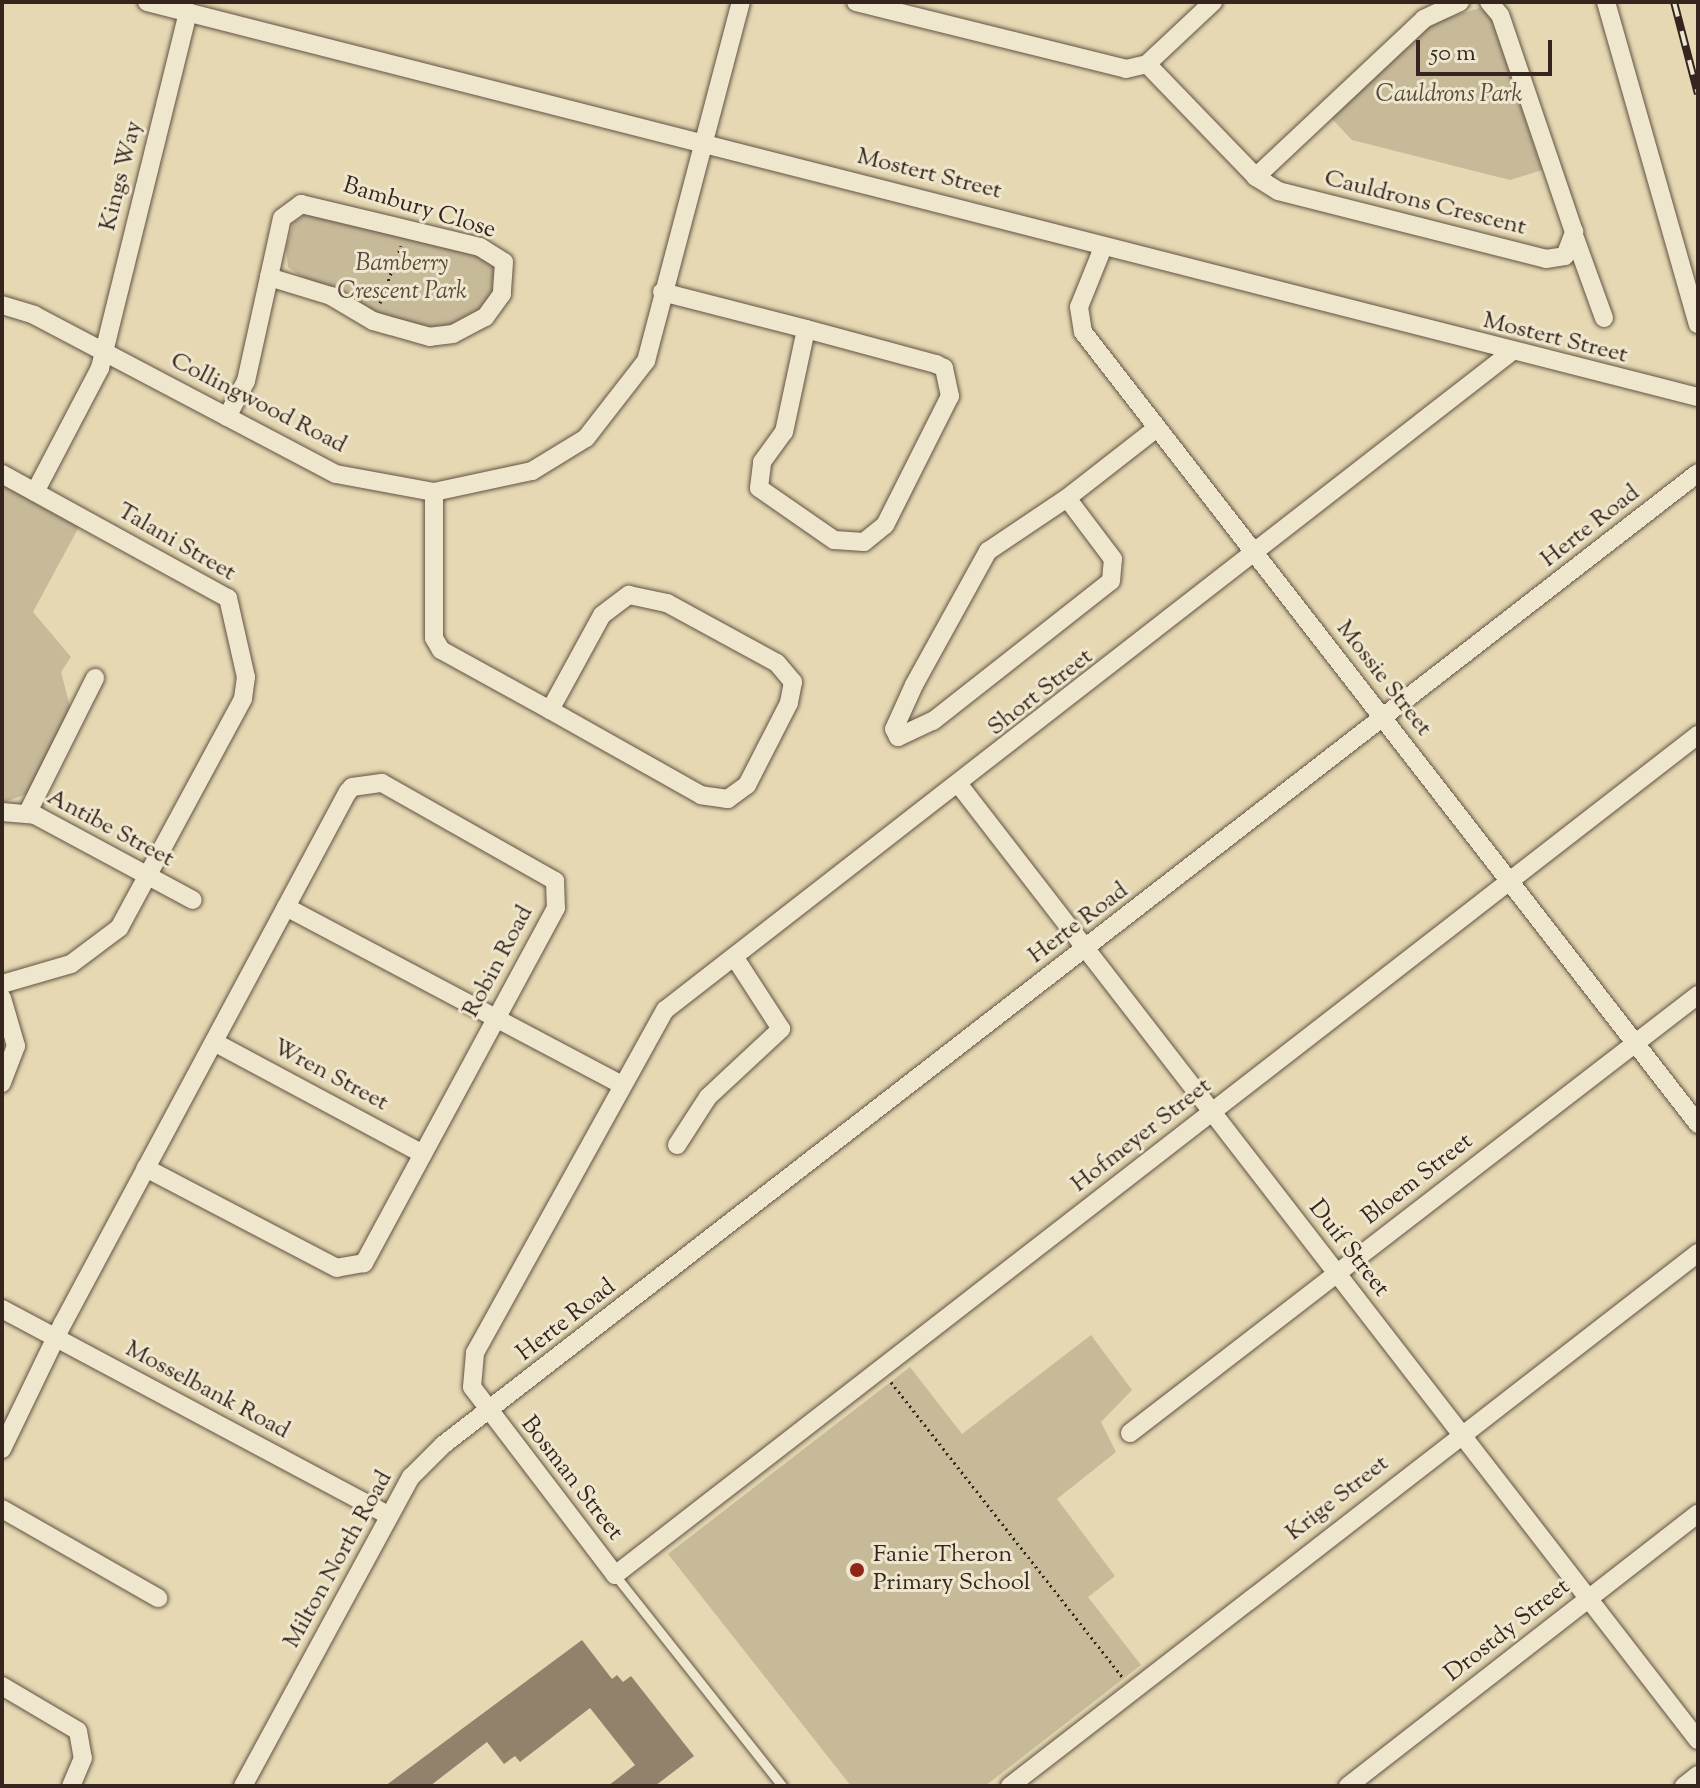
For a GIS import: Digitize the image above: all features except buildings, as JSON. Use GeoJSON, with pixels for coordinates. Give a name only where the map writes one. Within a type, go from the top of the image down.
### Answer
{"type":"FeatureCollection","features":[{"type":"Feature","properties":{"kind":"street","name":"Mostert Street"},"geometry":{"type":"LineString","coordinates":[[147,2],[703,143],[1102,250],[1698,397]]}},
{"type":"Feature","properties":{"kind":"street","name":"Collingwood Road"},"geometry":{"type":"LineString","coordinates":[[2,305],[105,351],[336,474],[434,492],[532,471],[586,438],[646,361],[741,2]]}},
{"type":"Feature","properties":{"kind":"street"},"geometry":{"type":"LineString","coordinates":[[856,2],[916,9],[1117,69],[1147,64],[1213,2]]}},
{"type":"Feature","properties":{"kind":"street"},"geometry":{"type":"LineString","coordinates":[[1256,177],[1424,19],[1460,2]]}},
{"type":"Feature","properties":{"kind":"street"},"geometry":{"type":"LineString","coordinates":[[1489,2],[1500,15],[1604,318]]}},
{"type":"Feature","properties":{"kind":"street"},"geometry":{"type":"LineString","coordinates":[[1606,2],[1698,324]]}},
{"type":"Feature","properties":{"kind":"street","name":"Kings Way"},"geometry":{"type":"LineString","coordinates":[[35,492],[105,351],[188,12]]}},
{"type":"Feature","properties":{"kind":"street","name":"Cauldrons Crescent"},"geometry":{"type":"LineString","coordinates":[[1147,64],[1256,177],[1278,191],[1546,259],[1565,256],[1575,238]]}},
{"type":"Feature","properties":{"kind":"street","name":"Bambury Close"},"geometry":{"type":"LineString","coordinates":[[227,417],[246,381],[282,218],[301,204],[480,247],[504,262],[502,294],[485,317],[453,334],[430,337],[373,321],[331,296],[269,277]]}},
{"type":"Feature","properties":{"kind":"street","name":"Mossie Street"},"geometry":{"type":"LineString","coordinates":[[1102,250],[1079,307],[1080,326],[1698,1124]]}},
{"type":"Feature","properties":{"kind":"street"},"geometry":{"type":"LineString","coordinates":[[662,292],[806,329],[936,364],[951,381],[950,396],[885,525],[864,542],[834,540],[759,488],[762,462],[784,432],[806,329]]}},
{"type":"Feature","properties":{"kind":"street","name":"Short Street"},"geometry":{"type":"LineString","coordinates":[[620,1084],[665,1010],[960,786],[1510,353]]}},
{"type":"Feature","properties":{"kind":"street"},"geometry":{"type":"LineString","coordinates":[[1067,498],[1113,559],[1111,581],[933,721],[898,737],[894,729],[914,685],[988,551],[1067,498],[1157,428]]}},
{"type":"Feature","properties":{"kind":"street","name":"Herte Road"},"geometry":{"type":"LineString","coordinates":[[489,1411],[1086,948],[1385,721],[1698,473]]}},
{"type":"Feature","properties":{"kind":"street","name":"Talani Street"},"geometry":{"type":"LineString","coordinates":[[2,474],[222,593],[236,609],[245,693],[119,928],[99,948],[71,964],[2,984]]}},
{"type":"Feature","properties":{"kind":"street"},"geometry":{"type":"LineString","coordinates":[[434,492],[434,638],[441,650],[701,795],[722,800],[747,785],[789,703],[793,682],[777,663],[638,593],[602,615],[550,710]]}},
{"type":"Feature","properties":{"kind":"street"},"geometry":{"type":"LineString","coordinates":[[28,812],[95,678]]}},
{"type":"Feature","properties":{"kind":"street","name":"Hofmeyer Street"},"geometry":{"type":"LineString","coordinates":[[615,1575],[1698,735]]}},
{"type":"Feature","properties":{"kind":"street","name":"Robin Road"},"geometry":{"type":"LineString","coordinates":[[2,1449],[146,1168],[348,792],[359,782],[382,783],[555,881],[556,908],[369,1256],[345,1270],[146,1168]]}},
{"type":"Feature","properties":{"kind":"street","name":"Duif Street"},"geometry":{"type":"LineString","coordinates":[[960,786],[1698,1740]]}},
{"type":"Feature","properties":{"kind":"street","name":"Antibe Street"},"geometry":{"type":"LineString","coordinates":[[2,812],[28,812],[193,900]]}},
{"type":"Feature","properties":{"kind":"street"},"geometry":{"type":"LineString","coordinates":[[286,907],[620,1084],[475,1353],[470,1382],[489,1411]]}},
{"type":"Feature","properties":{"kind":"street"},"geometry":{"type":"LineString","coordinates":[[677,1145],[708,1097],[781,1029],[735,958]]}},
{"type":"Feature","properties":{"kind":"street","name":"Bloem Street"},"geometry":{"type":"LineString","coordinates":[[1130,1433],[1698,995]]}},
{"type":"Feature","properties":{"kind":"street"},"geometry":{"type":"LineString","coordinates":[[2,998],[16,1056],[2,1083]]}},
{"type":"Feature","properties":{"kind":"street","name":"Wren Street"},"geometry":{"type":"LineString","coordinates":[[214,1042],[423,1154]]}},
{"type":"Feature","properties":{"kind":"street","name":"Krige Street"},"geometry":{"type":"LineString","coordinates":[[1010,1786],[1698,1253]]}},
{"type":"Feature","properties":{"kind":"street","name":"Mosselbank Road"},"geometry":{"type":"LineString","coordinates":[[2,1309],[389,1516]]}},
{"type":"Feature","properties":{"kind":"street","name":"Milton North Road"},"geometry":{"type":"LineString","coordinates":[[243,1786],[418,1468],[489,1411]]}},
{"type":"Feature","properties":{"kind":"street","name":"Bosman Street"},"geometry":{"type":"LineString","coordinates":[[489,1411],[615,1575]]}},
{"type":"Feature","properties":{"kind":"street"},"geometry":{"type":"LineString","coordinates":[[2,1509],[158,1598]]}},
{"type":"Feature","properties":{"kind":"street","name":"Drostdy Street"},"geometry":{"type":"LineString","coordinates":[[1348,1786],[1698,1514]]}},
{"type":"Feature","properties":{"kind":"street"},"geometry":{"type":"LineString","coordinates":[[2,1686],[75,1726],[84,1749],[71,1786]]}},
{"type":"Feature","properties":{"kind":"street"},"geometry":{"type":"LineString","coordinates":[[1684,1786],[1698,1775]]}},
{"type":"Feature","properties":{"kind":"lane"},"geometry":{"type":"LineString","coordinates":[[615,1575],[782,1786]]}},
{"type":"Feature","properties":{"kind":"path"},"geometry":{"type":"LineString","coordinates":[[373,321],[407,228]]}},
{"type":"Feature","properties":{"kind":"path"},"geometry":{"type":"LineString","coordinates":[[880,1368],[1118,1666],[1129,1693]]}},
{"type":"Feature","properties":{"kind":"green space","name":"Cauldrons Park"},"geometry":{"type":"Polygon","coordinates":[[[1480,8],[1492,18],[1542,170],[1510,180],[1352,140],[1331,118],[1431,23],[1480,8]]]}},
{"type":"Feature","properties":{"kind":"green space","name":"Bamberry Crescent Park"},"geometry":{"type":"Polygon","coordinates":[[[309,212],[490,258],[502,272],[489,304],[455,326],[432,328],[380,316],[299,275],[288,267],[286,248],[294,222],[309,212]]]}},
{"type":"Feature","properties":{"kind":"green space"},"geometry":{"type":"Polygon","coordinates":[[[2,482],[81,523],[33,612],[71,657],[61,672],[71,710],[27,794],[2,803],[2,482]]]}},
{"type":"Feature","properties":{"kind":"green space","name":"Fanie Theron Primary School"},"geometry":{"type":"Polygon","coordinates":[[[1091,1335],[1132,1390],[1101,1422],[1116,1452],[1057,1499],[1115,1576],[1088,1597],[1141,1665],[985,1786],[851,1786],[668,1554],[910,1367],[962,1434],[1091,1335]]]}},
{"type":"Feature","properties":{"kind":"railway"},"geometry":{"type":"LineString","coordinates":[[1674,2],[1698,94]]}},
{"type":"Feature","properties":{"kind":"place","name":"Fanie Theron Primary School"},"geometry":{"type":"Point","coordinates":[857,1570]}}]}
